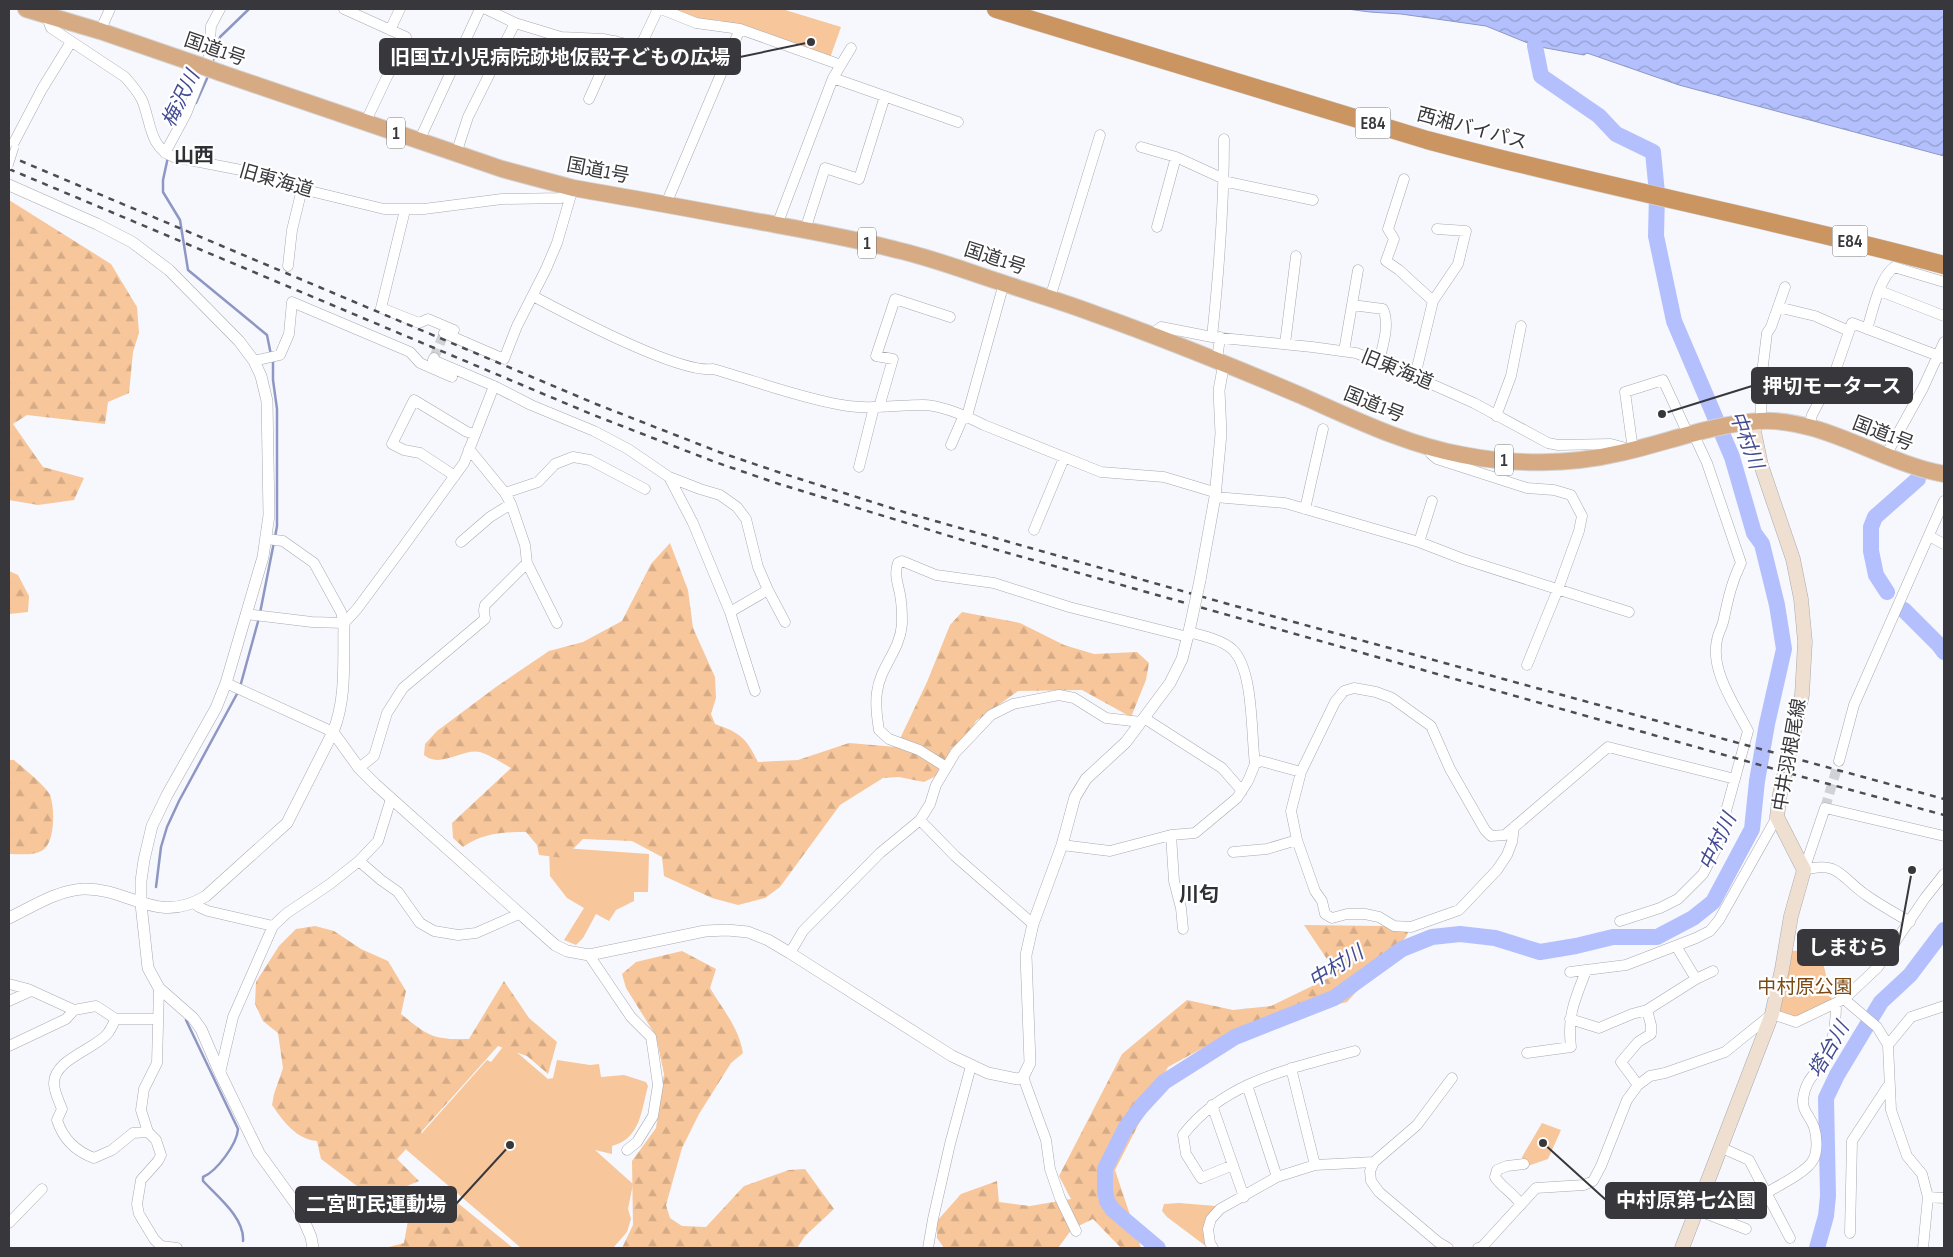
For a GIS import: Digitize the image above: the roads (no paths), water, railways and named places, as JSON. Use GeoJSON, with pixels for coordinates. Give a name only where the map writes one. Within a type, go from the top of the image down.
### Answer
{"type":"FeatureCollection","features":[{"type":"Feature","properties":{"kind":"highway","name":"国道1号"},"geometry":{"type":"LineString","coordinates":[[26,9],[199,65],[502,169],[573,188],[805,230],[900,250],[1050,298],[1151,335],[1378,429],[1430,447],[1485,459],[1541,462],[1592,458],[1633,450],[1691,434],[1751,422],[1793,422],[1933,472]]}},
{"type":"Feature","properties":{"kind":"highway","name":"西湘バイパス"},"geometry":{"type":"LineString","coordinates":[[996,9],[1427,140],[1558,174],[1944,253]]}},
{"type":"Feature","properties":{"kind":"highway","name":"西湘バイパス"},"geometry":{"type":"LineString","coordinates":[[1037,9],[1478,142],[1756,213],[1944,265]]}},
{"type":"Feature","properties":{"kind":"main road","name":"中井羽根尾線"},"geometry":{"type":"LineString","coordinates":[[1751,422],[1761,465],[1792,559],[1801,599],[1805,642],[1802,695],[1780,794],[1777,817],[1804,870]]}},
{"type":"Feature","properties":{"kind":"main road"},"geometry":{"type":"LineString","coordinates":[[1682,1248],[1772,1014],[1791,916],[1804,870]]}},
{"type":"Feature","properties":{"kind":"street"},"geometry":{"type":"LineString","coordinates":[[100,32],[110,9]]}},
{"type":"Feature","properties":{"kind":"street"},"geometry":{"type":"LineString","coordinates":[[46,15],[50,28],[125,77],[142,101],[156,143],[168,154],[209,56],[211,26],[220,9]]}},
{"type":"Feature","properties":{"kind":"street"},"geometry":{"type":"LineString","coordinates":[[344,9],[406,37],[365,122]]}},
{"type":"Feature","properties":{"kind":"street"},"geometry":{"type":"LineString","coordinates":[[390,30],[400,9]]}},
{"type":"Feature","properties":{"kind":"street"},"geometry":{"type":"LineString","coordinates":[[418,141],[480,9]]}},
{"type":"Feature","properties":{"kind":"street"},"geometry":{"type":"LineString","coordinates":[[486,9],[515,22],[561,36],[603,39],[640,47],[660,9],[696,23],[740,29],[841,65]]}},
{"type":"Feature","properties":{"kind":"street"},"geometry":{"type":"LineString","coordinates":[[456,154],[468,117],[515,22]]}},
{"type":"Feature","properties":{"kind":"street"},"geometry":{"type":"LineString","coordinates":[[666,204],[740,29]]}},
{"type":"Feature","properties":{"kind":"street"},"geometry":{"type":"LineString","coordinates":[[589,99],[615,41]]}},
{"type":"Feature","properties":{"kind":"street"},"geometry":{"type":"LineString","coordinates":[[9,166],[12,148],[42,89],[72,42]]}},
{"type":"Feature","properties":{"kind":"street"},"geometry":{"type":"LineString","coordinates":[[778,225],[833,78],[851,48]]}},
{"type":"Feature","properties":{"kind":"street"},"geometry":{"type":"LineString","coordinates":[[833,78],[958,122]]}},
{"type":"Feature","properties":{"kind":"street"},"geometry":{"type":"LineString","coordinates":[[805,230],[825,168],[860,179],[885,96]]}},
{"type":"Feature","properties":{"kind":"street"},"geometry":{"type":"LineString","coordinates":[[1050,298],[1100,136]]}},
{"type":"Feature","properties":{"kind":"street"},"geometry":{"type":"LineString","coordinates":[[229,684],[333,732],[360,768],[391,799],[519,914],[555,945],[566,951],[589,956],[705,932],[727,930],[748,932],[768,940],[790,953],[952,1056],[988,1073],[1018,1079],[1023,1077],[1030,1063],[1025,973],[1026,955],[1033,924],[1062,845],[1075,797],[1086,779],[1126,742],[1170,683],[1182,659],[1189,632],[1200,580],[1214,494],[1221,434],[1220,362],[1216,337],[1224,180],[1224,139]]}},
{"type":"Feature","properties":{"kind":"street"},"geometry":{"type":"LineString","coordinates":[[1141,147],[1176,157],[1224,180],[1314,200]]}},
{"type":"Feature","properties":{"kind":"street","name":"旧東海道"},"geometry":{"type":"LineString","coordinates":[[168,154],[246,171],[302,189],[384,209],[424,209],[502,199],[561,198],[573,188]]}},
{"type":"Feature","properties":{"kind":"street"},"geometry":{"type":"LineString","coordinates":[[1157,227],[1176,157]]}},
{"type":"Feature","properties":{"kind":"street"},"geometry":{"type":"LineString","coordinates":[[1404,180],[1388,229],[1394,239],[1386,261],[1433,301]]}},
{"type":"Feature","properties":{"kind":"street"},"geometry":{"type":"LineString","coordinates":[[9,185],[97,224],[132,242],[169,270],[239,341],[254,360],[261,376],[267,401],[269,516],[272,539],[229,684],[167,795],[152,826],[141,881],[141,904],[148,968],[159,988],[193,1018],[201,1029],[259,1153],[298,1207],[311,1237],[313,1248]]}},
{"type":"Feature","properties":{"kind":"street"},"geometry":{"type":"LineString","coordinates":[[505,356],[557,243],[573,188]]}},
{"type":"Feature","properties":{"kind":"street"},"geometry":{"type":"LineString","coordinates":[[288,266],[292,230],[302,189]]}},
{"type":"Feature","properties":{"kind":"street"},"geometry":{"type":"LineString","coordinates":[[405,210],[382,308],[418,323],[428,319],[505,356]]}},
{"type":"Feature","properties":{"kind":"street"},"geometry":{"type":"LineString","coordinates":[[1415,376],[1433,301],[1458,264],[1466,231],[1437,229]]}},
{"type":"Feature","properties":{"kind":"street"},"geometry":{"type":"LineString","coordinates":[[1285,344],[1296,256]]}},
{"type":"Feature","properties":{"kind":"street"},"geometry":{"type":"LineString","coordinates":[[1867,329],[1887,272],[1894,267],[1944,282]]}},
{"type":"Feature","properties":{"kind":"street"},"geometry":{"type":"LineString","coordinates":[[1344,351],[1358,270]]}},
{"type":"Feature","properties":{"kind":"street"},"geometry":{"type":"LineString","coordinates":[[951,445],[965,416],[1004,283]]}},
{"type":"Feature","properties":{"kind":"street"},"geometry":{"type":"LineString","coordinates":[[1751,422],[1762,381],[1767,333],[1771,327],[1785,287]]}},
{"type":"Feature","properties":{"kind":"street"},"geometry":{"type":"LineString","coordinates":[[1880,291],[1944,316]]}},
{"type":"Feature","properties":{"kind":"street"},"geometry":{"type":"LineString","coordinates":[[533,296],[579,320],[674,362],[705,370],[713,369],[803,397],[844,406],[925,405],[965,416],[1102,472],[1164,477],[1214,494],[1246,501],[1286,503],[1419,542],[1463,559],[1629,612]]}},
{"type":"Feature","properties":{"kind":"street"},"geometry":{"type":"LineString","coordinates":[[859,468],[893,359],[876,356],[895,299],[950,317]]}},
{"type":"Feature","properties":{"kind":"street"},"geometry":{"type":"LineString","coordinates":[[254,360],[280,355],[289,334],[292,302],[410,352],[420,363],[452,377]]}},
{"type":"Feature","properties":{"kind":"street"},"geometry":{"type":"LineString","coordinates":[[1352,305],[1383,309],[1386,314],[1385,336],[1380,361]]}},
{"type":"Feature","properties":{"kind":"street"},"geometry":{"type":"LineString","coordinates":[[1778,307],[1816,316],[1849,331]]}},
{"type":"Feature","properties":{"kind":"street"},"geometry":{"type":"LineString","coordinates":[[1808,427],[1812,415],[1836,369],[1852,323],[1941,357]]}},
{"type":"Feature","properties":{"kind":"street"},"geometry":{"type":"LineString","coordinates":[[1496,416],[1511,376],[1521,326]]}},
{"type":"Feature","properties":{"kind":"street","name":"旧東海道"},"geometry":{"type":"LineString","coordinates":[[1151,335],[1161,327],[1216,337],[1344,351],[1380,361],[1415,376],[1548,443],[1558,445],[1611,444],[1633,450]]}},
{"type":"Feature","properties":{"kind":"street"},"geometry":{"type":"LineString","coordinates":[[444,334],[505,356]]}},
{"type":"Feature","properties":{"kind":"street"},"geometry":{"type":"LineString","coordinates":[[1885,456],[1941,357],[1944,342]]}},
{"type":"Feature","properties":{"kind":"street"},"geometry":{"type":"LineString","coordinates":[[434,358],[433,360],[494,386],[531,405],[594,431],[628,448],[669,477],[720,495],[738,507],[746,519],[758,567],[785,622]]}},
{"type":"Feature","properties":{"kind":"street"},"geometry":{"type":"LineString","coordinates":[[1620,921],[1660,908],[1678,899],[1704,874],[1715,851],[1748,731],[1718,671],[1716,656],[1717,640],[1723,625],[1731,585],[1741,563],[1707,463],[1663,380],[1625,392],[1633,450]]}},
{"type":"Feature","properties":{"kind":"street"},"geometry":{"type":"LineString","coordinates":[[249,614],[312,622],[344,623],[357,610],[455,476],[469,450],[494,386]]}},
{"type":"Feature","properties":{"kind":"street"},"geometry":{"type":"LineString","coordinates":[[455,476],[420,453],[404,450],[392,444],[414,400],[467,432],[475,434]]}},
{"type":"Feature","properties":{"kind":"street"},"geometry":{"type":"LineString","coordinates":[[1305,509],[1323,429]]}},
{"type":"Feature","properties":{"kind":"street"},"geometry":{"type":"LineString","coordinates":[[1430,447],[1431,454],[1437,459],[1527,488],[1554,490],[1571,495],[1582,516],[1579,531],[1558,589],[1527,664]]}},
{"type":"Feature","properties":{"kind":"street"},"geometry":{"type":"LineString","coordinates":[[469,450],[505,493],[511,504],[525,545],[527,563],[557,622]]}},
{"type":"Feature","properties":{"kind":"street"},"geometry":{"type":"LineString","coordinates":[[505,493],[538,482],[555,464],[573,457],[590,460],[645,489]]}},
{"type":"Feature","properties":{"kind":"street"},"geometry":{"type":"LineString","coordinates":[[1034,530],[1064,458]]}},
{"type":"Feature","properties":{"kind":"street"},"geometry":{"type":"LineString","coordinates":[[669,477],[693,523],[730,612],[755,691]]}},
{"type":"Feature","properties":{"kind":"street"},"geometry":{"type":"LineString","coordinates":[[1419,542],[1432,501]]}},
{"type":"Feature","properties":{"kind":"street"},"geometry":{"type":"LineString","coordinates":[[1839,761],[1854,705],[1944,501]]}},
{"type":"Feature","properties":{"kind":"street"},"geometry":{"type":"LineString","coordinates":[[461,542],[490,517],[511,504]]}},
{"type":"Feature","properties":{"kind":"street"},"geometry":{"type":"LineString","coordinates":[[1929,536],[1944,544]]}},
{"type":"Feature","properties":{"kind":"street"},"geometry":{"type":"LineString","coordinates":[[9,918],[70,891],[98,890],[141,904],[157,907],[178,908],[194,903],[206,896],[287,823],[339,718],[344,623],[341,612],[314,563],[283,541],[272,539]]}},
{"type":"Feature","properties":{"kind":"street"},"geometry":{"type":"LineString","coordinates":[[946,767],[919,750],[890,739],[879,730],[877,691],[886,666],[898,645],[902,624],[901,600],[896,570],[898,563],[902,561],[936,575],[994,583],[1069,606],[1189,632],[1216,640],[1239,656],[1251,702],[1255,764],[1248,781],[1237,798],[1196,833],[1171,835],[1110,851],[1062,845]]}},
{"type":"Feature","properties":{"kind":"street"},"geometry":{"type":"LineString","coordinates":[[360,768],[374,756],[387,713],[403,688],[485,619],[485,605],[527,563]]}},
{"type":"Feature","properties":{"kind":"street"},"geometry":{"type":"LineString","coordinates":[[730,612],[768,590]]}},
{"type":"Feature","properties":{"kind":"street"},"geometry":{"type":"LineString","coordinates":[[1514,827],[1512,842],[1507,855],[1497,870],[1459,910],[1411,927],[1394,926],[1379,917],[1364,914],[1347,914],[1332,918],[1325,914],[1322,901],[1314,891],[1297,840],[1291,811],[1301,772],[1336,702],[1344,691],[1354,688],[1376,692],[1392,698],[1432,726],[1450,769],[1485,830],[1491,836],[1505,835],[1514,827],[1608,747],[1735,779]]}},
{"type":"Feature","properties":{"kind":"street"},"geometry":{"type":"LineString","coordinates":[[790,953],[803,931],[880,853],[920,820],[930,804],[936,785],[955,752],[991,715],[1013,704],[1059,695],[1074,698],[1106,718],[1143,720],[1222,768],[1242,791]]}},
{"type":"Feature","properties":{"kind":"street"},"geometry":{"type":"LineString","coordinates":[[1255,764],[1261,760],[1301,772]]}},
{"type":"Feature","properties":{"kind":"street"},"geometry":{"type":"LineString","coordinates":[[220,1073],[233,1017],[273,926],[287,913],[330,884],[359,861],[378,841],[391,799]]}},
{"type":"Feature","properties":{"kind":"street"},"geometry":{"type":"LineString","coordinates":[[1804,870],[1825,808],[1944,836]]}},
{"type":"Feature","properties":{"kind":"street"},"geometry":{"type":"LineString","coordinates":[[1570,972],[1626,965],[1710,931],[1720,920],[1777,817]]}},
{"type":"Feature","properties":{"kind":"street"},"geometry":{"type":"LineString","coordinates":[[920,820],[955,856],[1033,924]]}},
{"type":"Feature","properties":{"kind":"street"},"geometry":{"type":"LineString","coordinates":[[1171,835],[1174,881],[1181,908],[1183,929]]}},
{"type":"Feature","properties":{"kind":"street"},"geometry":{"type":"LineString","coordinates":[[1233,852],[1267,849],[1297,840]]}},
{"type":"Feature","properties":{"kind":"street"},"geometry":{"type":"LineString","coordinates":[[359,861],[398,892],[420,923],[434,931],[458,935],[476,933],[519,914]]}},
{"type":"Feature","properties":{"kind":"street"},"geometry":{"type":"LineString","coordinates":[[1804,870],[1817,866],[1838,870],[1865,894],[1910,922]]}},
{"type":"Feature","properties":{"kind":"street"},"geometry":{"type":"LineString","coordinates":[[1481,1248],[1536,1188],[1584,1185],[1593,1181],[1601,1166],[1627,1100],[1638,1085],[1650,1076],[1665,1073],[1726,1052],[1772,1014],[1796,1022],[1840,1001],[1878,967],[1925,898],[1944,874]]}},
{"type":"Feature","properties":{"kind":"street"},"geometry":{"type":"LineString","coordinates":[[194,903],[208,911],[273,926]]}},
{"type":"Feature","properties":{"kind":"street"},"geometry":{"type":"LineString","coordinates":[[1676,946],[1696,979]]}},
{"type":"Feature","properties":{"kind":"street"},"geometry":{"type":"LineString","coordinates":[[589,956],[631,1017],[651,1037],[654,1050],[658,1085],[653,1116],[637,1142],[627,1150]]}},
{"type":"Feature","properties":{"kind":"street"},"geometry":{"type":"LineString","coordinates":[[1527,1053],[1571,1047],[1568,1028],[1574,1003],[1586,971]]}},
{"type":"Feature","properties":{"kind":"street"},"geometry":{"type":"LineString","coordinates":[[1570,1019],[1599,1028],[1632,1014],[1647,1010],[1696,979],[1713,972]]}},
{"type":"Feature","properties":{"kind":"street"},"geometry":{"type":"LineString","coordinates":[[9,984],[31,991],[74,1010],[96,1006],[116,1019],[158,1019]]}},
{"type":"Feature","properties":{"kind":"street"},"geometry":{"type":"LineString","coordinates":[[159,988],[157,1063],[144,1089],[141,1110],[148,1132],[156,1140],[161,1155],[142,1180],[138,1204],[140,1214],[154,1239],[161,1246],[177,1248]]}},
{"type":"Feature","properties":{"kind":"street"},"geometry":{"type":"LineString","coordinates":[[9,1001],[31,991]]}},
{"type":"Feature","properties":{"kind":"street"},"geometry":{"type":"LineString","coordinates":[[1840,1001],[1877,1027],[1888,1044],[1888,1086],[1891,1110],[1907,1156],[1922,1174],[1928,1197],[1924,1248]]}},
{"type":"Feature","properties":{"kind":"street"},"geometry":{"type":"LineString","coordinates":[[1766,1193],[1812,1162],[1816,1152],[1814,1126],[1805,1114],[1803,1100],[1806,1085],[1825,1058],[1835,1026],[1840,1001]]}},
{"type":"Feature","properties":{"kind":"street"},"geometry":{"type":"LineString","coordinates":[[1888,1044],[1912,1017],[1944,1006]]}},
{"type":"Feature","properties":{"kind":"street"},"geometry":{"type":"LineString","coordinates":[[9,1046],[66,1018],[74,1010]]}},
{"type":"Feature","properties":{"kind":"street"},"geometry":{"type":"LineString","coordinates":[[1638,1085],[1622,1062],[1638,1042],[1651,1034],[1647,1010]]}},
{"type":"Feature","properties":{"kind":"street"},"geometry":{"type":"LineString","coordinates":[[116,1019],[108,1034],[71,1058],[58,1072],[54,1081],[55,1092],[62,1109],[57,1120],[66,1139],[82,1154],[94,1158],[112,1150],[133,1133],[148,1132]]}},
{"type":"Feature","properties":{"kind":"street"},"geometry":{"type":"LineString","coordinates":[[1233,1165],[1201,1178],[1186,1154],[1183,1135],[1196,1119],[1212,1105],[1247,1085],[1290,1068],[1355,1051]]}},
{"type":"Feature","properties":{"kind":"street"},"geometry":{"type":"LineString","coordinates":[[928,1248],[950,1144],[971,1066]]}},
{"type":"Feature","properties":{"kind":"street"},"geometry":{"type":"LineString","coordinates":[[1290,1068],[1315,1165]]}},
{"type":"Feature","properties":{"kind":"street"},"geometry":{"type":"LineString","coordinates":[[1023,1077],[1046,1140],[1052,1177],[1076,1231]]}},
{"type":"Feature","properties":{"kind":"street"},"geometry":{"type":"LineString","coordinates":[[1448,1248],[1438,1242],[1379,1192],[1371,1181],[1370,1171],[1374,1162],[1417,1125],[1452,1078]]}},
{"type":"Feature","properties":{"kind":"street"},"geometry":{"type":"LineString","coordinates":[[1247,1085],[1276,1177]]}},
{"type":"Feature","properties":{"kind":"street"},"geometry":{"type":"LineString","coordinates":[[1850,1233],[1852,1141],[1888,1086]]}},
{"type":"Feature","properties":{"kind":"street"},"geometry":{"type":"LineString","coordinates":[[1212,1105],[1244,1196]]}},
{"type":"Feature","properties":{"kind":"street"},"geometry":{"type":"LineString","coordinates":[[1722,1148],[1748,1160],[1790,1238]]}},
{"type":"Feature","properties":{"kind":"street"},"geometry":{"type":"LineString","coordinates":[[1213,1248],[1210,1243],[1208,1229],[1211,1219],[1220,1209],[1276,1177],[1315,1165],[1374,1162]]}},
{"type":"Feature","properties":{"kind":"street"},"geometry":{"type":"LineString","coordinates":[[1521,1205],[1517,1197],[1499,1184],[1495,1177],[1497,1170],[1507,1166],[1524,1164]]}},
{"type":"Feature","properties":{"kind":"street"},"geometry":{"type":"LineString","coordinates":[[9,1223],[42,1189]]}},
{"type":"Feature","properties":{"kind":"street"},"geometry":{"type":"LineString","coordinates":[[1928,1197],[1944,1198]]}},
{"type":"Feature","properties":{"kind":"street"},"geometry":{"type":"LineString","coordinates":[[1697,1210],[1746,1229]]}},
{"type":"Feature","properties":{"kind":"water"},"geometry":{"type":"Polygon","coordinates":[[[1347,9],[1944,9],[1944,156],[1679,85],[1587,53],[1584,55],[1535,46],[1486,26],[1401,14],[1347,9]]]}},
{"type":"Feature","properties":{"kind":"waterway","name":"梅沢川"},"geometry":{"type":"LineString","coordinates":[[212,64],[220,37],[249,9]]}},
{"type":"Feature","properties":{"kind":"waterway","name":"中村川"},"geometry":{"type":"LineString","coordinates":[[1158,1248],[1113,1210],[1107,1201],[1105,1169],[1126,1127],[1164,1082],[1235,1037],[1334,998],[1402,949],[1432,937],[1460,934],[1495,938],[1540,952],[1613,937],[1657,937],[1693,918],[1713,902],[1752,829],[1757,781],[1767,724],[1784,649],[1777,605],[1762,544],[1754,533],[1732,457],[1674,321],[1656,236],[1657,193],[1653,152],[1616,134],[1599,116],[1541,76],[1535,46]]}},
{"type":"Feature","properties":{"kind":"waterway","name":"梅沢川"},"geometry":{"type":"LineString","coordinates":[[196,103],[209,74]]}},
{"type":"Feature","properties":{"kind":"waterway","name":"梅沢川"},"geometry":{"type":"LineString","coordinates":[[168,157],[163,180],[163,192],[180,220],[188,270],[267,335],[271,355]]}},
{"type":"Feature","properties":{"kind":"waterway"},"geometry":{"type":"LineString","coordinates":[[273,360],[273,380],[277,409],[277,526],[275,537]]}},
{"type":"Feature","properties":{"kind":"waterway","name":"塔台川"},"geometry":{"type":"LineString","coordinates":[[1887,592],[1876,575],[1871,551],[1871,527],[1875,517],[1918,479]]}},
{"type":"Feature","properties":{"kind":"waterway"},"geometry":{"type":"LineString","coordinates":[[260,613],[274,542]]}},
{"type":"Feature","properties":{"kind":"waterway","name":"塔台川"},"geometry":{"type":"LineString","coordinates":[[1904,610],[1944,652]]}},
{"type":"Feature","properties":{"kind":"waterway"},"geometry":{"type":"LineString","coordinates":[[240,687],[259,618]]}},
{"type":"Feature","properties":{"kind":"waterway"},"geometry":{"type":"LineString","coordinates":[[156,887],[161,847],[167,827],[238,692]]}},
{"type":"Feature","properties":{"kind":"waterway","name":"塔台川"},"geometry":{"type":"LineString","coordinates":[[1817,1248],[1826,1216],[1828,1196],[1826,1098],[1837,1075],[1881,1002],[1910,975],[1944,930]]}},
{"type":"Feature","properties":{"kind":"waterway"},"geometry":{"type":"LineString","coordinates":[[186,1020],[238,1129],[230,1149],[220,1163],[203,1177],[203,1181],[235,1216],[240,1224],[243,1241]]}},
{"type":"Feature","properties":{"kind":"tunnel"},"geometry":{"type":"LineString","coordinates":[[434,358],[444,333]]}},
{"type":"Feature","properties":{"kind":"tunnel"},"geometry":{"type":"LineString","coordinates":[[1825,808],[1839,761]]}},
{"type":"Feature","properties":{"kind":"railway"},"geometry":{"type":"LineString","coordinates":[[9,156],[596,404],[719,452],[781,473],[907,513],[1228,604],[1944,799]]}},
{"type":"Feature","properties":{"kind":"railway"},"geometry":{"type":"LineString","coordinates":[[9,169],[591,414],[715,462],[779,484],[969,542],[1799,776],[1944,815]]}},
{"type":"Feature","properties":{"kind":"place","name":"旧国立小児病院跡地仮設子どもの広場"},"geometry":{"type":"Point","coordinates":[811,42]}},
{"type":"Feature","properties":{"kind":"place","name":"押切モータース"},"geometry":{"type":"Point","coordinates":[1662,414]}},
{"type":"Feature","properties":{"kind":"place","name":"しまむら"},"geometry":{"type":"Point","coordinates":[1912,870]}},
{"type":"Feature","properties":{"kind":"place","name":"中村原第七公園"},"geometry":{"type":"Point","coordinates":[1543,1143]}},
{"type":"Feature","properties":{"kind":"place","name":"二宮町民運動場"},"geometry":{"type":"Point","coordinates":[510,1145]}},
{"type":"Feature","properties":{"kind":"district","name":"山西"},"geometry":{"type":"Point","coordinates":[194,156]}},
{"type":"Feature","properties":{"kind":"district","name":"川匂"},"geometry":{"type":"Point","coordinates":[1199,895]}},
{"type":"Feature","properties":{"kind":"park label","name":"中村原公園"},"geometry":{"type":"Point","coordinates":[1805,987]}}]}
